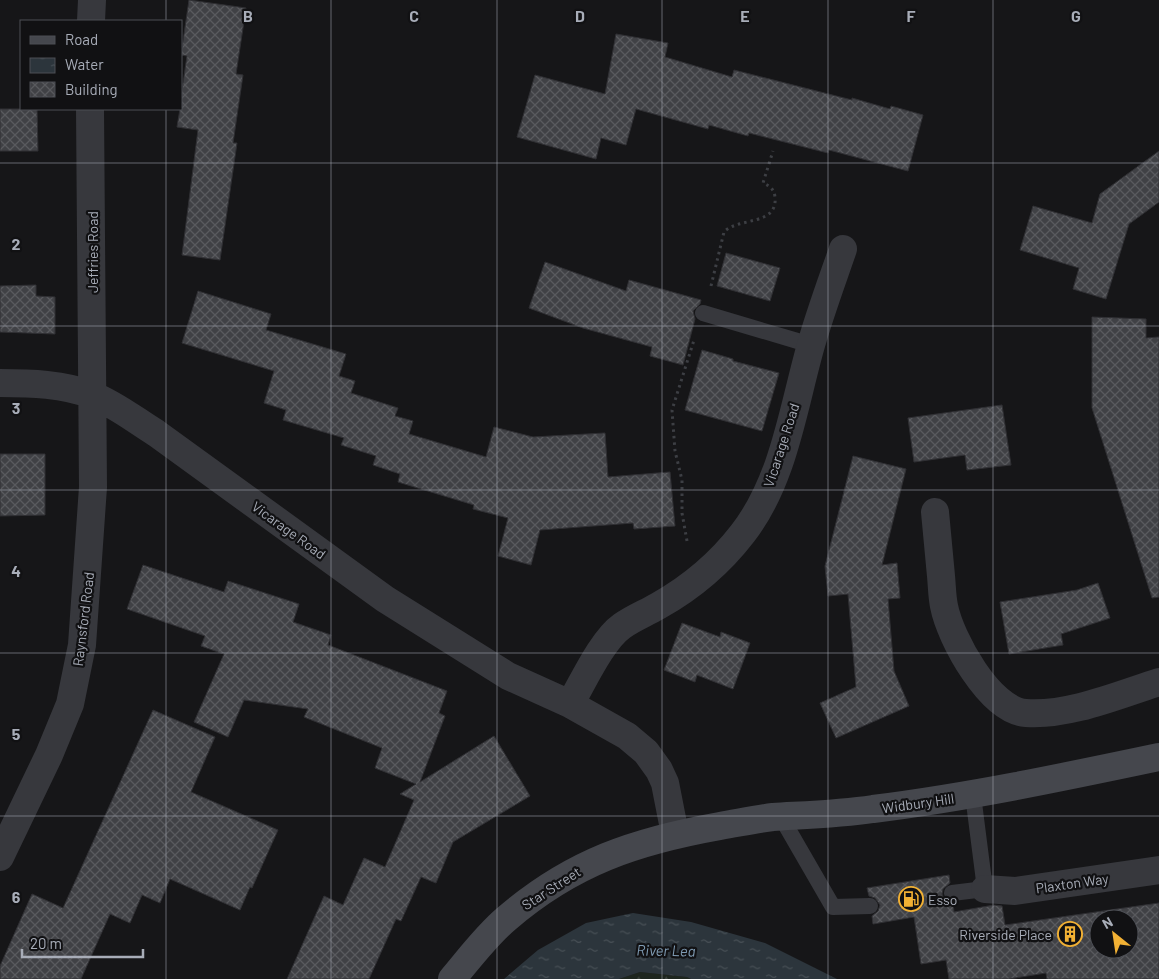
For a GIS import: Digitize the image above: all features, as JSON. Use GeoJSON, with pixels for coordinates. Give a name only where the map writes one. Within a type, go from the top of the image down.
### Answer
{"type":"FeatureCollection","features":[{"type":"Feature","properties":{"kind":"main road","name":"Widbury Hill"},"geometry":{"type":"LineString","coordinates":[[675,834],[773,817],[870,810],[973,795],[1159,757]]}},
{"type":"Feature","properties":{"kind":"main road","name":"Star Street"},"geometry":{"type":"LineString","coordinates":[[452,979],[504,920],[534,896],[574,871],[616,852],[675,834]]}},
{"type":"Feature","properties":{"kind":"street"},"geometry":{"type":"LineString","coordinates":[[91,20],[92,0]]}},
{"type":"Feature","properties":{"kind":"street","name":"Jeffries Road"},"geometry":{"type":"LineString","coordinates":[[90,110],[92,395]]}},
{"type":"Feature","properties":{"kind":"street","name":"Vicarage Road"},"geometry":{"type":"LineString","coordinates":[[570,704],[603,646],[621,626],[695,583],[722,558],[744,531],[764,499],[781,456],[811,344],[843,248]]}},
{"type":"Feature","properties":{"kind":"street","name":"Vicarage Road"},"geometry":{"type":"LineString","coordinates":[[0,382],[61,387],[92,395],[123,412],[156,433],[384,599],[508,676],[570,704],[627,736],[646,752],[659,770],[665,783],[675,834]]}},
{"type":"Feature","properties":{"kind":"street","name":"Raynsford Road"},"geometry":{"type":"LineString","coordinates":[[0,857],[49,755],[70,704],[82,645],[93,487],[92,395]]}},
{"type":"Feature","properties":{"kind":"street"},"geometry":{"type":"LineString","coordinates":[[935,512],[944,607],[954,637],[972,668],[990,692],[1008,707],[1024,713],[1043,713],[1081,707],[1159,682]]}},
{"type":"Feature","properties":{"kind":"street","name":"Plaxton Way"},"geometry":{"type":"LineString","coordinates":[[985,889],[1016,891],[1159,870]]}},
{"type":"Feature","properties":{"kind":"lane"},"geometry":{"type":"LineString","coordinates":[[703,313],[811,344]]}},
{"type":"Feature","properties":{"kind":"lane"},"geometry":{"type":"LineString","coordinates":[[952,893],[985,889],[973,795]]}},
{"type":"Feature","properties":{"kind":"lane"},"geometry":{"type":"LineString","coordinates":[[781,817],[833,907],[870,906]]}},
{"type":"Feature","properties":{"kind":"path"},"geometry":{"type":"LineString","coordinates":[[695,583],[682,513],[682,480],[675,451],[672,410],[703,313],[724,232],[729,226],[764,218],[771,212],[776,203],[774,191],[763,182],[773,151]]}},
{"type":"Feature","properties":{"kind":"green space"},"geometry":{"type":"Polygon","coordinates":[[[640,972],[687,977],[691,979],[619,979],[640,972]]]}},
{"type":"Feature","properties":{"kind":"water","name":"River Lea"},"geometry":{"type":"Polygon","coordinates":[[[633,913],[691,922],[765,943],[837,979],[691,979],[640,972],[619,979],[504,979],[538,950],[586,923],[633,913]]]}},
{"type":"Feature","properties":{"kind":"building"},"geometry":{"type":"Polygon","coordinates":[[[189,0],[246,8],[236,74],[243,75],[233,143],[237,143],[220,260],[182,255],[198,130],[177,127],[180,110],[182,110],[182,90],[187,56],[182,55],[189,0]]]}},
{"type":"Feature","properties":{"kind":"building"},"geometry":{"type":"Polygon","coordinates":[[[616,34],[668,43],[665,57],[732,77],[734,70],[852,100],[852,98],[890,109],[891,106],[923,115],[908,171],[829,150],[828,153],[749,133],[748,136],[709,125],[708,129],[636,109],[626,145],[601,138],[596,159],[517,137],[535,75],[605,94],[616,34]]]}},
{"type":"Feature","properties":{"kind":"building"},"geometry":{"type":"Polygon","coordinates":[[[0,109],[37,110],[38,151],[0,151],[0,109]]]}},
{"type":"Feature","properties":{"kind":"building"},"geometry":{"type":"Polygon","coordinates":[[[1159,151],[1159,202],[1129,224],[1106,299],[1073,289],[1079,268],[1020,250],[1033,206],[1092,223],[1100,194],[1159,151]]]}},
{"type":"Feature","properties":{"kind":"building"},"geometry":{"type":"Polygon","coordinates":[[[726,253],[780,268],[770,301],[717,286],[726,253]]]}},
{"type":"Feature","properties":{"kind":"building"},"geometry":{"type":"Polygon","coordinates":[[[545,262],[626,291],[629,280],[701,300],[700,304],[693,311],[695,319],[683,365],[650,356],[652,347],[583,328],[529,308],[545,262]]]}},
{"type":"Feature","properties":{"kind":"building"},"geometry":{"type":"Polygon","coordinates":[[[36,285],[36,296],[55,297],[55,334],[0,332],[0,286],[36,285]]]}},
{"type":"Feature","properties":{"kind":"building"},"geometry":{"type":"Polygon","coordinates":[[[198,291],[271,314],[266,330],[346,354],[339,376],[355,381],[351,393],[398,408],[395,416],[413,421],[409,434],[486,457],[494,427],[533,437],[605,433],[608,477],[670,472],[675,526],[634,529],[633,523],[540,530],[531,565],[498,556],[508,518],[473,509],[474,505],[398,482],[400,474],[373,465],[376,456],[341,445],[344,438],[283,420],[286,410],[264,403],[274,371],[182,343],[198,291]]]}},
{"type":"Feature","properties":{"kind":"building"},"geometry":{"type":"Polygon","coordinates":[[[1092,317],[1146,319],[1146,338],[1159,337],[1159,597],[1152,598],[1092,408],[1092,317]]]}},
{"type":"Feature","properties":{"kind":"building"},"geometry":{"type":"Polygon","coordinates":[[[702,350],[733,359],[733,361],[779,373],[762,431],[685,410],[702,350]]]}},
{"type":"Feature","properties":{"kind":"building"},"geometry":{"type":"Polygon","coordinates":[[[1002,405],[1011,465],[967,470],[965,455],[914,462],[908,418],[1002,405]]]}},
{"type":"Feature","properties":{"kind":"building"},"geometry":{"type":"Polygon","coordinates":[[[0,454],[45,454],[45,515],[0,516],[0,454]]]}},
{"type":"Feature","properties":{"kind":"building"},"geometry":{"type":"Polygon","coordinates":[[[853,456],[906,469],[882,565],[897,563],[900,598],[888,599],[894,671],[909,706],[836,738],[820,703],[856,687],[848,594],[828,596],[825,566],[853,456]]]}},
{"type":"Feature","properties":{"kind":"building"},"geometry":{"type":"Polygon","coordinates":[[[143,565],[224,592],[228,581],[299,604],[293,622],[331,635],[328,645],[447,691],[439,713],[445,716],[420,782],[494,736],[530,796],[453,842],[436,883],[421,877],[401,921],[396,919],[369,979],[287,979],[324,896],[343,905],[364,858],[385,867],[414,800],[400,794],[416,784],[375,768],[382,748],[304,717],[308,709],[244,700],[228,737],[194,722],[224,654],[201,646],[205,636],[127,609],[143,565]]]}},
{"type":"Feature","properties":{"kind":"building"},"geometry":{"type":"Polygon","coordinates":[[[1098,583],[1110,618],[1061,634],[1063,645],[1009,654],[1000,602],[1077,590],[1098,583]]]}},
{"type":"Feature","properties":{"kind":"building"},"geometry":{"type":"Polygon","coordinates":[[[682,623],[720,637],[721,632],[750,643],[733,689],[697,675],[695,682],[664,670],[682,623]]]}},
{"type":"Feature","properties":{"kind":"building"},"geometry":{"type":"Polygon","coordinates":[[[153,710],[215,737],[191,792],[278,830],[240,910],[170,879],[160,903],[142,895],[130,923],[110,914],[81,979],[0,979],[0,966],[32,894],[63,908],[153,710]]]}},
{"type":"Feature","properties":{"kind":"building"},"geometry":{"type":"Polygon","coordinates":[[[949,875],[950,883],[943,889],[942,894],[944,899],[953,903],[954,912],[994,905],[1002,906],[1005,925],[1089,913],[1089,959],[1139,959],[1139,909],[1117,909],[1159,903],[1159,979],[1047,979],[1046,973],[1009,979],[949,979],[946,960],[921,964],[914,917],[873,924],[872,916],[878,911],[880,905],[875,898],[869,896],[867,888],[949,875]]]}},
{"type":"Feature","properties":{"kind":"place","name":"Esso"},"geometry":{"type":"Point","coordinates":[911,899]}},
{"type":"Feature","properties":{"kind":"place","name":"Riverside Place"},"geometry":{"type":"Point","coordinates":[1070,934]}}]}
